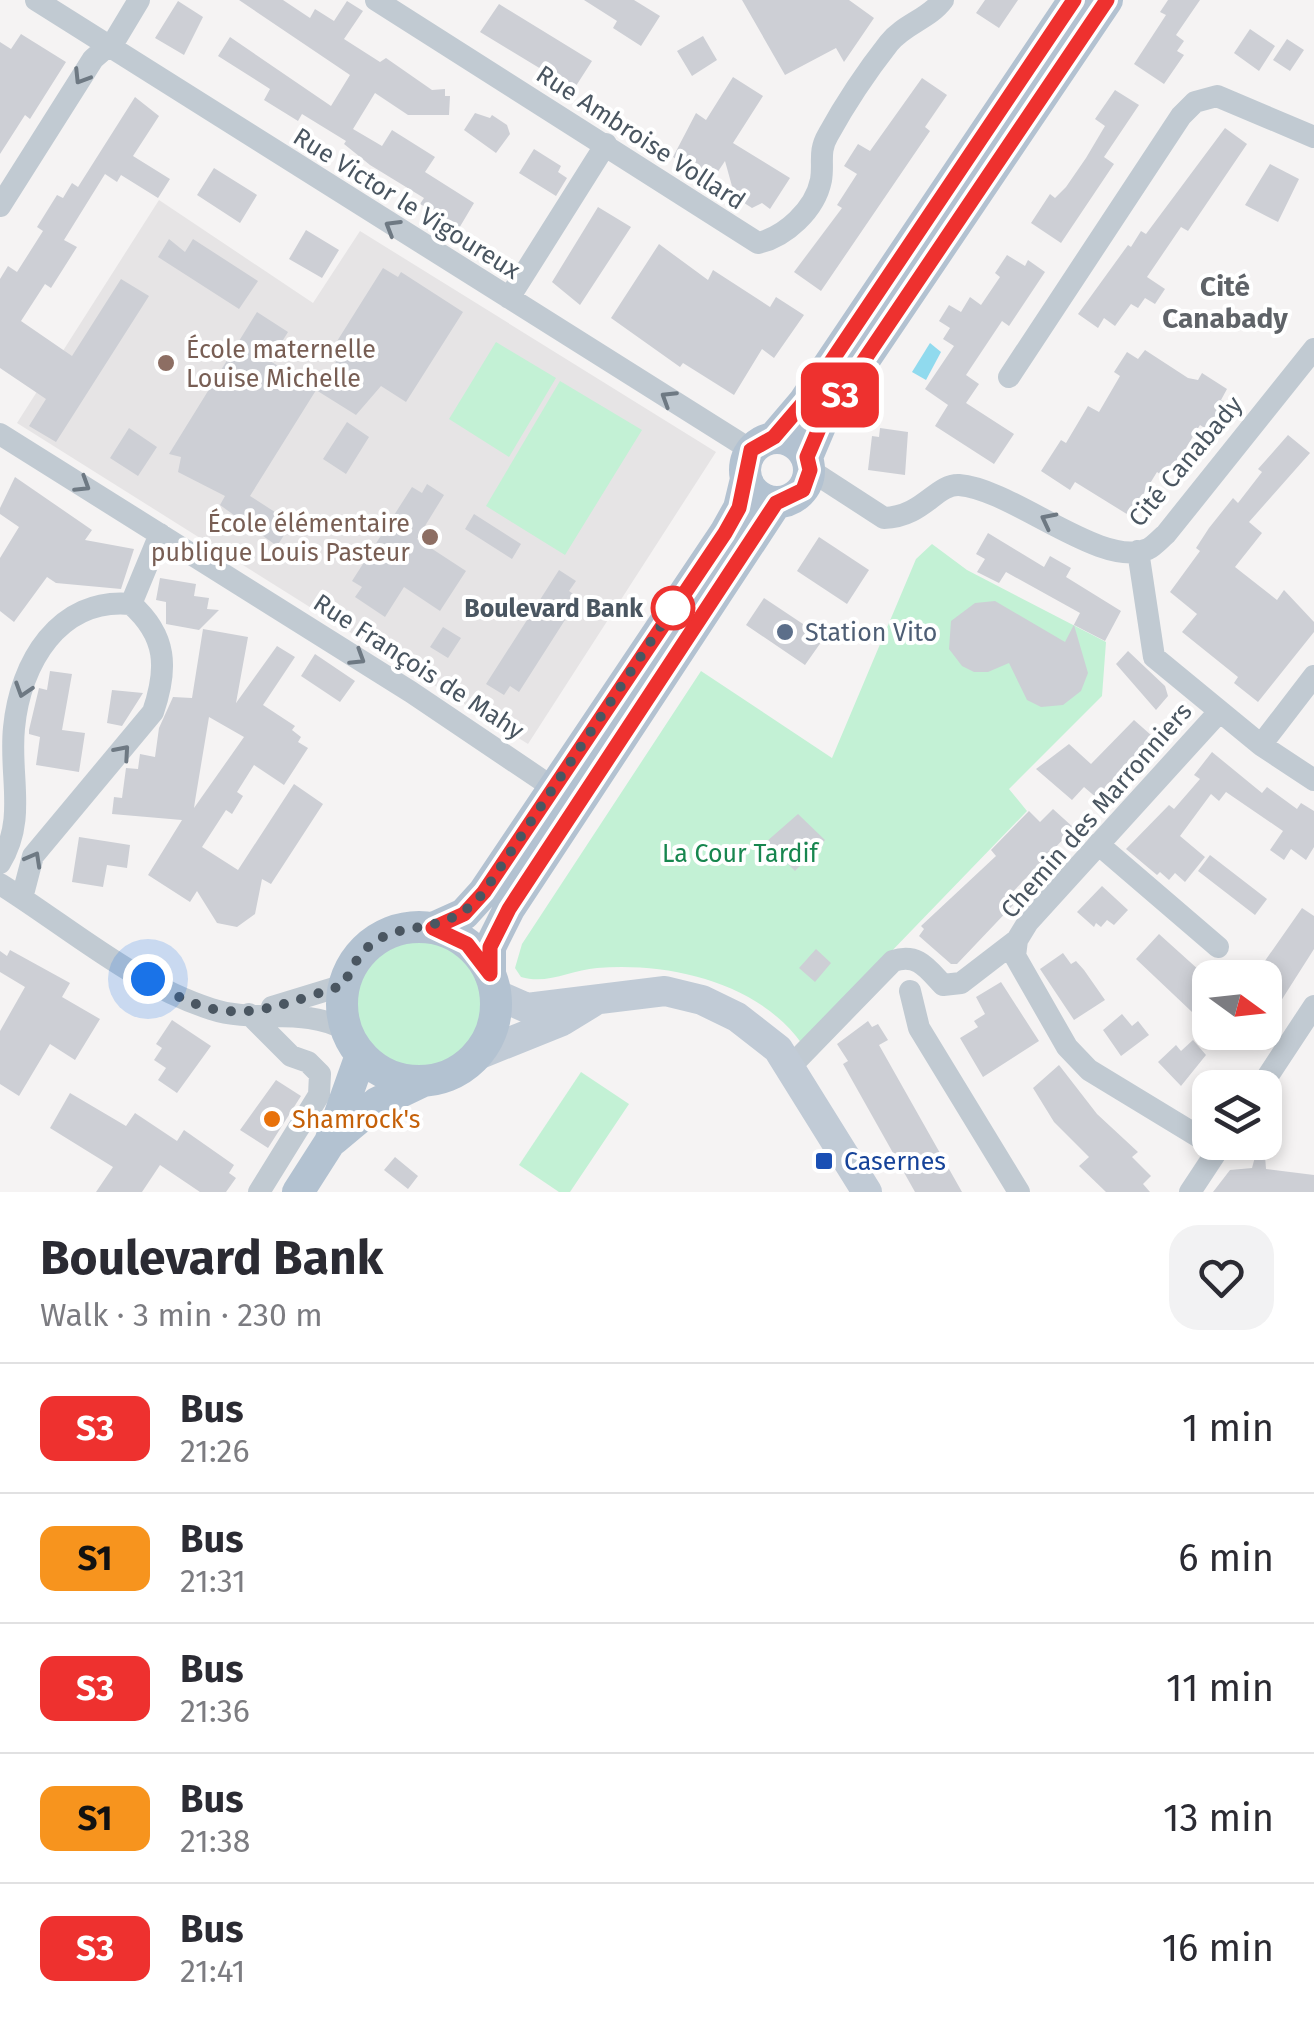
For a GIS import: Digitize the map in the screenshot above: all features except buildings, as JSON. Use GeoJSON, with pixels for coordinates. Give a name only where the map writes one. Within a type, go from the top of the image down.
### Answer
{"type":"FeatureCollection","features":[{"type":"Feature","properties":{"kind":"main road"},"geometry":{"type":"LineString","coordinates":[[433,928],[475,904],[725,533],[739,508],[757,455],[804,402],[1074,0]]}},
{"type":"Feature","properties":{"kind":"main road"},"geometry":{"type":"LineString","coordinates":[[298,1192],[330,1142],[376,1103],[422,1081],[460,1069],[488,1037],[490,947],[509,909],[776,503],[803,490],[826,416],[1108,0]]}},
{"type":"Feature","properties":{"kind":"main road"},"geometry":{"type":"LineString","coordinates":[[757,455],[794,442],[808,464]]}},
{"type":"Feature","properties":{"kind":"main road"},"geometry":{"type":"LineString","coordinates":[[757,455],[757,496],[776,503]]}},
{"type":"Feature","properties":{"kind":"main road"},"geometry":{"type":"LineString","coordinates":[[330,1142],[354,1043],[344,985],[351,967],[378,939],[414,927],[433,928],[467,944],[492,984],[526,1008],[557,1001],[593,1002],[665,991],[702,1000],[736,1017],[778,1049],[867,1192]]}},
{"type":"Feature","properties":{"kind":"main road"},"geometry":{"type":"LineString","coordinates":[[475,1056],[562,1021],[593,1002]]}},
{"type":"Feature","properties":{"kind":"main road"},"geometry":{"type":"LineString","coordinates":[[354,1043],[400,1079],[422,1081]]}},
{"type":"Feature","properties":{"kind":"street","name":"Rue Victor le Vigoureux"},"geometry":{"type":"LineString","coordinates":[[36,0],[757,455]]}},
{"type":"Feature","properties":{"kind":"street"},"geometry":{"type":"LineString","coordinates":[[0,206],[93,58],[107,46],[139,0]]}},
{"type":"Feature","properties":{"kind":"street","name":"Rue Ambroise Vollard"},"geometry":{"type":"LineString","coordinates":[[376,0],[758,244],[787,232],[808,204],[820,180],[818,156],[826,136],[890,42],[907,26],[935,11],[943,0]]}},
{"type":"Feature","properties":{"kind":"street"},"geometry":{"type":"LineString","coordinates":[[1009,377],[1181,116],[1195,102],[1217,96],[1314,138]]}},
{"type":"Feature","properties":{"kind":"street"},"geometry":{"type":"LineString","coordinates":[[509,298],[606,144]]}},
{"type":"Feature","properties":{"kind":"street","name":"Cité Canabady"},"geometry":{"type":"LineString","coordinates":[[808,464],[884,518],[916,513],[942,490],[958,485],[1003,496],[1100,546],[1147,550],[1166,534],[1314,349]]}},
{"type":"Feature","properties":{"kind":"street","name":"Rue François de Mahy"},"geometry":{"type":"LineString","coordinates":[[0,434],[398,684],[552,787]]}},
{"type":"Feature","properties":{"kind":"street"},"geometry":{"type":"LineString","coordinates":[[130,604],[160,534]]}},
{"type":"Feature","properties":{"kind":"street"},"geometry":{"type":"LineString","coordinates":[[1138,550],[1154,657],[1219,712],[1314,780]]}},
{"type":"Feature","properties":{"kind":"street"},"geometry":{"type":"LineString","coordinates":[[0,863],[16,825],[14,729],[18,700],[43,642],[69,616],[92,605],[130,604],[150,621],[161,641],[161,688],[153,712],[132,742],[33,856],[22,898]]}},
{"type":"Feature","properties":{"kind":"street"},"geometry":{"type":"LineString","coordinates":[[1261,744],[1314,676]]}},
{"type":"Feature","properties":{"kind":"street","name":"Chemin des Marronniers"},"geometry":{"type":"LineString","coordinates":[[1192,1129],[1090,1070],[1067,1047],[1015,956],[1017,940],[1028,922],[1219,712]]}},
{"type":"Feature","properties":{"kind":"street"},"geometry":{"type":"LineString","coordinates":[[17,798],[40,822],[58,825]]}},
{"type":"Feature","properties":{"kind":"street"},"geometry":{"type":"LineString","coordinates":[[1098,844],[1218,947]]}},
{"type":"Feature","properties":{"kind":"street"},"geometry":{"type":"LineString","coordinates":[[0,884],[163,989],[212,1010],[299,1015],[330,1022],[354,1043]]}},
{"type":"Feature","properties":{"kind":"street"},"geometry":{"type":"LineString","coordinates":[[790,1067],[893,961],[908,956],[921,961],[943,985],[961,983],[1017,940]]}},
{"type":"Feature","properties":{"kind":"street"},"geometry":{"type":"LineString","coordinates":[[249,1014],[344,985]]}},
{"type":"Feature","properties":{"kind":"street"},"geometry":{"type":"LineString","coordinates":[[910,991],[920,1028],[1019,1192]]}},
{"type":"Feature","properties":{"kind":"street"},"geometry":{"type":"LineString","coordinates":[[1272,1070],[1314,1006]]}},
{"type":"Feature","properties":{"kind":"street"},"geometry":{"type":"LineString","coordinates":[[249,1014],[291,1056],[308,1062],[320,1074],[320,1095],[259,1192]]}},
{"type":"Feature","properties":{"kind":"street"},"geometry":{"type":"LineString","coordinates":[[1190,1192],[1212,1160]]}},
{"type":"Feature","properties":{"kind":"shaded area"},"geometry":{"type":"Polygon","coordinates":[[[159,200],[313,303],[360,231],[716,452],[528,744],[17,423],[159,200]]]}},
{"type":"Feature","properties":{"kind":"green space"},"geometry":{"type":"Polygon","coordinates":[[[496,342],[556,378],[509,457],[449,419],[496,342]]]}},
{"type":"Feature","properties":{"kind":"green space"},"geometry":{"type":"Polygon","coordinates":[[[560,381],[642,430],[565,555],[486,506],[560,381]]]}},
{"type":"Feature","properties":{"kind":"green space","name":"La Cour Tardif"},"geometry":{"type":"Polygon","coordinates":[[[932,544],[967,570],[1106,642],[1102,696],[1009,789],[1027,811],[802,1044],[762,1005],[710,980],[682,973],[625,967],[587,969],[540,979],[521,977],[515,968],[522,944],[701,671],[832,758],[916,559],[932,544]]]}},
{"type":"Feature","properties":{"kind":"green space"},"geometry":{"type":"Polygon","coordinates":[[[420,942],[445,946],[466,960],[480,981],[484,1006],[480,1031],[466,1052],[445,1066],[420,1070],[395,1066],[374,1052],[360,1031],[356,1006],[360,981],[374,960],[395,946],[420,942]]]}},
{"type":"Feature","properties":{"kind":"green space"},"geometry":{"type":"Polygon","coordinates":[[[581,1072],[629,1104],[570,1192],[559,1192],[519,1165],[581,1072]]]}},
{"type":"Feature","properties":{"kind":"water"},"geometry":{"type":"Polygon","coordinates":[[[930,343],[941,352],[926,380],[912,372],[930,343]]]}},
{"type":"Feature","properties":{"kind":"bus line","name":"S3"},"geometry":{"type":"LineString","coordinates":[[1074,0],[804,402],[774,437],[751,450],[746,459],[739,508],[725,533],[484,892],[464,914],[433,928],[467,944],[490,974],[490,947],[509,909],[776,503],[803,490],[810,470],[807,457],[821,424],[1107,0]]}},
{"type":"Feature","properties":{"kind":"place","name":"École maternelle Louise Michelle"},"geometry":{"type":"Point","coordinates":[166,363]}},
{"type":"Feature","properties":{"kind":"place","name":"École élémentaire publique Louis Pasteur"},"geometry":{"type":"Point","coordinates":[430,537]}},
{"type":"Feature","properties":{"kind":"place","name":"Boulevard Bank"},"geometry":{"type":"Point","coordinates":[673,608]}},
{"type":"Feature","properties":{"kind":"place","name":"Station Vito"},"geometry":{"type":"Point","coordinates":[785,632]}},
{"type":"Feature","properties":{"kind":"place","name":"Shamrock's"},"geometry":{"type":"Point","coordinates":[272,1119]}},
{"type":"Feature","properties":{"kind":"place","name":"Casernes"},"geometry":{"type":"Point","coordinates":[824,1161]}},
{"type":"Feature","properties":{"kind":"district","name":"Cité Canabady"},"geometry":{"type":"Point","coordinates":[1225,302]}},
{"type":"Feature","properties":{"kind":"route"},"geometry":{"type":"LineString","coordinates":[[148,979],[212,1010],[249,1014],[344,985],[362,952],[395,930],[433,928],[464,914],[484,892],[673,608]]}}]}
